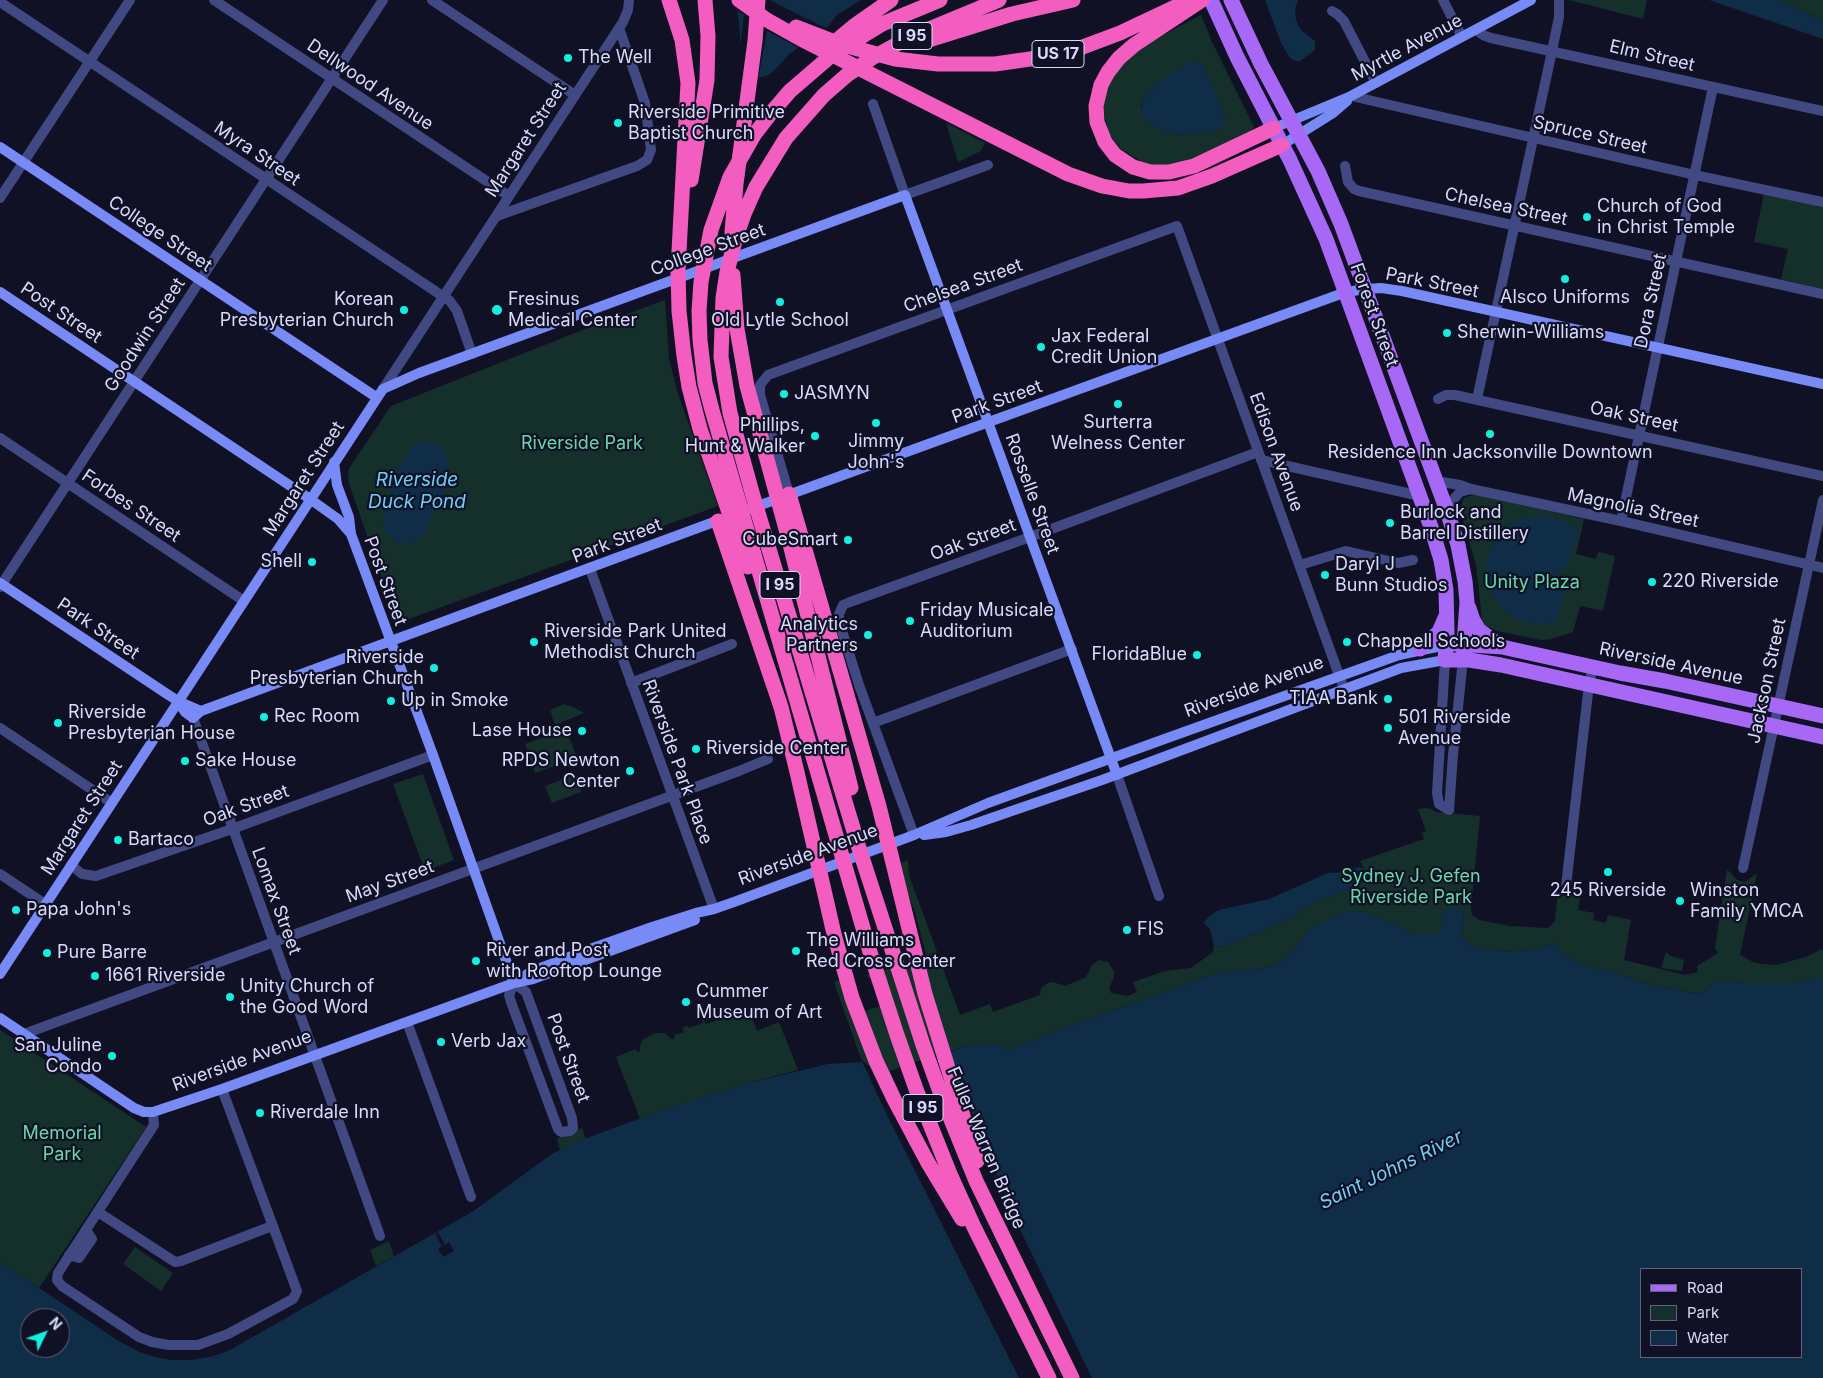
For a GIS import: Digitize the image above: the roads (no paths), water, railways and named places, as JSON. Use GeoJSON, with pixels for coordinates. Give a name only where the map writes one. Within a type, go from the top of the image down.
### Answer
{"type":"FeatureCollection","features":[{"type":"Feature","properties":{"kind":"highway"},"geometry":{"type":"LineString","coordinates":[[669,0],[682,40],[688,83],[679,258],[680,326],[686,371],[692,402],[705,443],[807,734]]}},
{"type":"Feature","properties":{"kind":"highway"},"geometry":{"type":"LineString","coordinates":[[679,258],[706,94],[708,50],[705,0]]}},
{"type":"Feature","properties":{"kind":"highway"},"geometry":{"type":"LineString","coordinates":[[739,0],[767,20],[801,39],[1074,177],[1102,186],[1129,191],[1158,191],[1178,188],[1203,180],[1282,144]]}},
{"type":"Feature","properties":{"kind":"highway","name":"US 17"},"geometry":{"type":"LineString","coordinates":[[748,0],[786,22],[833,42],[881,56],[938,64],[981,65],[1052,55],[1107,38],[1196,2]]}},
{"type":"Feature","properties":{"kind":"highway"},"geometry":{"type":"LineString","coordinates":[[758,0],[757,26],[733,213],[732,264],[737,329],[749,393],[804,596],[885,925]]}},
{"type":"Feature","properties":{"kind":"highway"},"geometry":{"type":"LineString","coordinates":[[780,102],[830,46],[890,0]]}},
{"type":"Feature","properties":{"kind":"highway","name":"I 95"},"geometry":{"type":"LineString","coordinates":[[940,0],[893,19],[849,43],[816,67],[780,102],[754,136],[730,177],[716,213],[707,248],[701,282],[699,311],[701,354],[705,382],[897,1035],[919,1097],[950,1174],[1048,1378]]}},
{"type":"Feature","properties":{"kind":"highway","name":"I 95"},"geometry":{"type":"LineString","coordinates":[[885,925],[753,496],[727,399],[722,357],[721,313],[727,272],[749,201],[771,161],[795,126],[832,88],[856,69],[888,48],[916,34],[1000,0]]}},
{"type":"Feature","properties":{"kind":"highway"},"geometry":{"type":"LineString","coordinates":[[832,88],[875,63],[922,42],[1012,14],[1072,0]]}},
{"type":"Feature","properties":{"kind":"highway"},"geometry":{"type":"LineString","coordinates":[[1196,2],[1134,45],[1119,58],[1108,72],[1101,85],[1096,106],[1097,122],[1105,142],[1115,155],[1128,164],[1144,171],[1169,172],[1194,166],[1274,128]]}},
{"type":"Feature","properties":{"kind":"highway"},"geometry":{"type":"LineString","coordinates":[[789,494],[869,768],[927,1000],[1001,1234]]}},
{"type":"Feature","properties":{"kind":"highway"},"geometry":{"type":"LineString","coordinates":[[718,521],[773,681],[801,786],[836,945],[852,998],[870,1046],[918,1145],[999,1278]]}},
{"type":"Feature","properties":{"kind":"highway","name":"Fuller Warren Bridge"},"geometry":{"type":"LineString","coordinates":[[885,925],[905,993],[936,1082],[965,1154],[1001,1234],[1072,1378]]}},
{"type":"Feature","properties":{"kind":"main road","name":"Forest Street"},"geometry":{"type":"LineString","coordinates":[[1211,0],[1317,218],[1420,496],[1439,553],[1445,582],[1447,615],[1445,660]]}},
{"type":"Feature","properties":{"kind":"main road","name":"Forest Street"},"geometry":{"type":"LineString","coordinates":[[1231,0],[1260,64],[1329,196],[1366,288],[1446,508],[1461,559],[1467,602],[1463,652]]}},
{"type":"Feature","properties":{"kind":"main road","name":"Myrtle Avenue"},"geometry":{"type":"LineString","coordinates":[[1274,128],[1351,96],[1531,0]]}},
{"type":"Feature","properties":{"kind":"main road","name":"Myrtle Avenue"},"geometry":{"type":"LineString","coordinates":[[1282,144],[1333,113],[1351,96]]}},
{"type":"Feature","properties":{"kind":"main road","name":"College Street"},"geometry":{"type":"LineString","coordinates":[[0,148],[376,397]]}},
{"type":"Feature","properties":{"kind":"main road","name":"College Street"},"geometry":{"type":"LineString","coordinates":[[383,388],[905,195]]}},
{"type":"Feature","properties":{"kind":"main road","name":"Rosselle Street"},"geometry":{"type":"LineString","coordinates":[[905,195],[1117,775]]}},
{"type":"Feature","properties":{"kind":"main road","name":"Park Street"},"geometry":{"type":"LineString","coordinates":[[178,701],[185,712],[192,718],[202,711],[789,494],[1346,292],[1366,288],[1402,291],[1823,384]]}},
{"type":"Feature","properties":{"kind":"main road","name":"Post Street"},"geometry":{"type":"LineString","coordinates":[[0,292],[310,499],[338,519],[351,534],[433,755],[514,983]]}},
{"type":"Feature","properties":{"kind":"main road","name":"Margaret Street"},"geometry":{"type":"LineString","coordinates":[[0,974],[383,388]]}},
{"type":"Feature","properties":{"kind":"main road"},"geometry":{"type":"LineString","coordinates":[[334,462],[337,485],[349,518],[351,534]]}},
{"type":"Feature","properties":{"kind":"main road","name":"Park Street"},"geometry":{"type":"LineString","coordinates":[[1,585],[178,701],[202,711]]}},
{"type":"Feature","properties":{"kind":"main road"},"geometry":{"type":"LineString","coordinates":[[1467,602],[1473,620],[1479,630],[1502,647]]}},
{"type":"Feature","properties":{"kind":"main road"},"geometry":{"type":"LineString","coordinates":[[1420,649],[1439,632],[1447,615]]}},
{"type":"Feature","properties":{"kind":"main road","name":"Riverside Avenue"},"geometry":{"type":"LineString","coordinates":[[152,1112],[222,1089],[514,983],[533,979],[698,919],[714,910],[914,836],[988,803],[1420,649],[1446,645],[1501,664],[1823,737]]}},
{"type":"Feature","properties":{"kind":"main road","name":"Riverside Avenue"},"geometry":{"type":"LineString","coordinates":[[914,836],[963,828],[1117,775],[1406,666],[1445,660],[1463,652],[1502,647],[1823,716]]}},
{"type":"Feature","properties":{"kind":"main road"},"geometry":{"type":"LineString","coordinates":[[1219,735],[1233,715]]}},
{"type":"Feature","properties":{"kind":"main road"},"geometry":{"type":"LineString","coordinates":[[0,1018],[134,1108],[144,1112],[152,1112]]}},
{"type":"Feature","properties":{"kind":"street"},"geometry":{"type":"LineString","coordinates":[[0,198],[130,0]]}},
{"type":"Feature","properties":{"kind":"street","name":"Dellwood Avenue"},"geometry":{"type":"LineString","coordinates":[[214,0],[509,196]]}},
{"type":"Feature","properties":{"kind":"street","name":"Goodwin Street"},"geometry":{"type":"LineString","coordinates":[[1,585],[383,0]]}},
{"type":"Feature","properties":{"kind":"street"},"geometry":{"type":"LineString","coordinates":[[432,0],[575,95]]}},
{"type":"Feature","properties":{"kind":"street","name":"Margaret Street"},"geometry":{"type":"LineString","coordinates":[[383,388],[619,28],[628,10],[629,0]]}},
{"type":"Feature","properties":{"kind":"street"},"geometry":{"type":"LineString","coordinates":[[1443,0],[1462,37]]}},
{"type":"Feature","properties":{"kind":"street"},"geometry":{"type":"LineString","coordinates":[[1477,399],[1534,138],[1559,17],[1560,0]]}},
{"type":"Feature","properties":{"kind":"street","name":"Myra Street"},"geometry":{"type":"LineString","coordinates":[[0,2],[450,301],[457,312],[472,354]]}},
{"type":"Feature","properties":{"kind":"street"},"geometry":{"type":"LineString","coordinates":[[1332,12],[1344,21],[1376,83]]}},
{"type":"Feature","properties":{"kind":"street"},"geometry":{"type":"LineString","coordinates":[[497,216],[637,166],[647,160],[651,150],[645,104],[619,28]]}},
{"type":"Feature","properties":{"kind":"street","name":"Elm Street"},"geometry":{"type":"LineString","coordinates":[[1476,30],[1491,38],[1823,111]]}},
{"type":"Feature","properties":{"kind":"street","name":"Dora Street"},"geometry":{"type":"LineString","coordinates":[[1621,521],[1713,87]]}},
{"type":"Feature","properties":{"kind":"street","name":"Spruce Street"},"geometry":{"type":"LineString","coordinates":[[1351,96],[1695,175],[1823,202]]}},
{"type":"Feature","properties":{"kind":"street","name":"Rosselle Street"},"geometry":{"type":"LineString","coordinates":[[873,104],[905,195]]}},
{"type":"Feature","properties":{"kind":"street","name":"College Street"},"geometry":{"type":"LineString","coordinates":[[905,195],[988,165]]}},
{"type":"Feature","properties":{"kind":"street","name":"Chelsea Street"},"geometry":{"type":"LineString","coordinates":[[1345,166],[1348,182],[1354,189],[1359,191],[1823,294]]}},
{"type":"Feature","properties":{"kind":"street","name":"Chelsea Street"},"geometry":{"type":"LineString","coordinates":[[789,494],[761,399],[760,388],[762,381],[771,373],[1177,226]]}},
{"type":"Feature","properties":{"kind":"street","name":"Edison Avenue"},"geometry":{"type":"LineString","coordinates":[[1177,226],[1344,688]]}},
{"type":"Feature","properties":{"kind":"street","name":"Oak Street"},"geometry":{"type":"LineString","coordinates":[[1438,398],[1455,394],[1823,476]]}},
{"type":"Feature","properties":{"kind":"street","name":"Forbes Street"},"geometry":{"type":"LineString","coordinates":[[0,438],[244,601]]}},
{"type":"Feature","properties":{"kind":"street"},"geometry":{"type":"LineString","coordinates":[[1259,456],[1420,496]]}},
{"type":"Feature","properties":{"kind":"street","name":"Oak Street"},"geometry":{"type":"LineString","coordinates":[[872,723],[839,621],[838,614],[841,608],[848,602],[1259,456]]}},
{"type":"Feature","properties":{"kind":"street","name":"Magnolia Street"},"geometry":{"type":"LineString","coordinates":[[1436,481],[1621,521],[1823,568]]}},
{"type":"Feature","properties":{"kind":"street"},"geometry":{"type":"LineString","coordinates":[[1446,508],[1460,492],[1471,489]]}},
{"type":"Feature","properties":{"kind":"street","name":"Jackson Street"},"geometry":{"type":"LineString","coordinates":[[1744,868],[1823,500]]}},
{"type":"Feature","properties":{"kind":"street"},"geometry":{"type":"LineString","coordinates":[[1300,565],[1346,550],[1398,563],[1413,560]]}},
{"type":"Feature","properties":{"kind":"street","name":"Riverside Park Place"},"geometry":{"type":"LineString","coordinates":[[590,569],[714,910]]}},
{"type":"Feature","properties":{"kind":"street"},"geometry":{"type":"LineString","coordinates":[[631,683],[732,644]]}},
{"type":"Feature","properties":{"kind":"street"},"geometry":{"type":"LineString","coordinates":[[914,836],[872,723],[1072,649]]}},
{"type":"Feature","properties":{"kind":"street"},"geometry":{"type":"LineString","coordinates":[[1445,660],[1437,793],[1440,804],[1449,810],[1463,652]]}},
{"type":"Feature","properties":{"kind":"street"},"geometry":{"type":"LineString","coordinates":[[1566,886],[1592,667]]}},
{"type":"Feature","properties":{"kind":"street","name":"Lomax Street"},"geometry":{"type":"LineString","coordinates":[[192,718],[380,1236]]}},
{"type":"Feature","properties":{"kind":"street"},"geometry":{"type":"LineString","coordinates":[[0,728],[112,803]]}},
{"type":"Feature","properties":{"kind":"street","name":"Oak Street"},"geometry":{"type":"LineString","coordinates":[[71,864],[82,874],[96,876],[232,829],[433,755]]}},
{"type":"Feature","properties":{"kind":"street","name":"May Street"},"geometry":{"type":"LineString","coordinates":[[24,1034],[768,759]]}},
{"type":"Feature","properties":{"kind":"street","name":"Rosselle Street"},"geometry":{"type":"LineString","coordinates":[[1117,775],[1159,896]]}},
{"type":"Feature","properties":{"kind":"street"},"geometry":{"type":"LineString","coordinates":[[0,874],[45,904]]}},
{"type":"Feature","properties":{"kind":"street","name":"Post Street"},"geometry":{"type":"LineString","coordinates":[[514,983],[526,992],[572,1118],[573,1128],[570,1131],[561,1132],[558,1129],[511,1002],[509,995],[514,983]]}},
{"type":"Feature","properties":{"kind":"street"},"geometry":{"type":"LineString","coordinates":[[407,1022],[471,1197]]}},
{"type":"Feature","properties":{"kind":"street"},"geometry":{"type":"LineString","coordinates":[[152,1112],[154,1125],[69,1255],[58,1273],[57,1280],[62,1286],[130,1332],[152,1342],[184,1346],[198,1345],[228,1334],[293,1299],[297,1291],[222,1089]]}},
{"type":"Feature","properties":{"kind":"street"},"geometry":{"type":"LineString","coordinates":[[98,1212],[175,1262],[272,1226]]}},
{"type":"Feature","properties":{"kind":"water"},"geometry":{"type":"Polygon","coordinates":[[[736,0],[861,0],[837,15],[829,25],[788,55],[775,70],[766,76],[758,78],[740,56],[740,32],[736,0]]]}},
{"type":"Feature","properties":{"kind":"water"},"geometry":{"type":"Polygon","coordinates":[[[1265,0],[1298,0],[1295,9],[1296,20],[1301,30],[1315,41],[1315,50],[1300,61],[1290,58],[1281,43],[1265,0]]]}},
{"type":"Feature","properties":{"kind":"water"},"geometry":{"type":"Polygon","coordinates":[[[1709,0],[1778,0],[1823,20],[1823,39],[1709,0]]]}},
{"type":"Feature","properties":{"kind":"water"},"geometry":{"type":"Polygon","coordinates":[[[1193,60],[1202,64],[1213,87],[1225,118],[1222,127],[1217,130],[1184,136],[1163,130],[1151,124],[1143,117],[1141,112],[1143,100],[1157,83],[1193,60]]]}},
{"type":"Feature","properties":{"kind":"water","name":"Riverside Duck Pond"},"geometry":{"type":"Polygon","coordinates":[[[421,441],[439,444],[444,450],[448,456],[447,478],[442,498],[425,533],[418,541],[404,544],[397,543],[386,533],[383,526],[384,515],[392,483],[400,465],[415,444],[421,441]]]}},
{"type":"Feature","properties":{"kind":"water"},"geometry":{"type":"Polygon","coordinates":[[[1548,516],[1562,520],[1578,530],[1569,566],[1560,570],[1558,575],[1559,579],[1566,585],[1557,621],[1543,624],[1516,619],[1504,609],[1496,601],[1488,586],[1486,570],[1488,556],[1495,540],[1503,529],[1519,519],[1548,516]]]}},
{"type":"Feature","properties":{"kind":"water"},"geometry":{"type":"Polygon","coordinates":[[[1360,867],[1365,869],[1365,874],[1355,886],[1307,906],[1291,918],[1263,931],[1223,947],[1214,946],[1210,929],[1204,923],[1209,916],[1219,910],[1269,899],[1328,873],[1344,872],[1360,867]]]}},
{"type":"Feature","properties":{"kind":"water","name":"Saint Johns River"},"geometry":{"type":"Polygon","coordinates":[[[1454,907],[1462,910],[1464,913],[1462,937],[1476,948],[1503,952],[1531,950],[1557,943],[1560,952],[1586,966],[1613,972],[1641,982],[1687,992],[1701,993],[1708,990],[1715,980],[1743,984],[1796,984],[1815,978],[1823,978],[1823,1378],[0,1378],[0,1262],[69,1308],[20,1308],[20,1358],[70,1358],[70,1309],[117,1340],[139,1352],[172,1360],[210,1357],[228,1351],[472,1212],[552,1154],[573,1143],[663,1110],[744,1084],[828,1064],[862,1062],[877,1078],[950,1053],[961,1047],[995,1044],[1008,1050],[1214,974],[1271,967],[1294,951],[1307,932],[1326,919],[1349,911],[1377,916],[1415,935],[1439,935],[1443,912],[1454,907]]]}},
{"type":"Feature","properties":{"kind":"place","name":"The Well"},"geometry":{"type":"Point","coordinates":[568,58]}},
{"type":"Feature","properties":{"kind":"place","name":"Riverside Primitive Baptist Church"},"geometry":{"type":"Point","coordinates":[618,123]}},
{"type":"Feature","properties":{"kind":"place","name":"Church of God in Christ Temple"},"geometry":{"type":"Point","coordinates":[1587,217]}},
{"type":"Feature","properties":{"kind":"place","name":"Alsco Uniforms"},"geometry":{"type":"Point","coordinates":[1565,279]}},
{"type":"Feature","properties":{"kind":"place","name":"Old Lytle School"},"geometry":{"type":"Point","coordinates":[780,302]}},
{"type":"Feature","properties":{"kind":"place","name":"Korean Presbyterian Church"},"geometry":{"type":"Point","coordinates":[404,310]}},
{"type":"Feature","properties":{"kind":"place","name":"Fresinus Medical Center"},"geometry":{"type":"Point","coordinates":[497,310]}},
{"type":"Feature","properties":{"kind":"place","name":"Sherwin-Williams"},"geometry":{"type":"Point","coordinates":[1447,333]}},
{"type":"Feature","properties":{"kind":"place","name":"Jax Federal Credit Union"},"geometry":{"type":"Point","coordinates":[1041,347]}},
{"type":"Feature","properties":{"kind":"place","name":"JASMYN"},"geometry":{"type":"Point","coordinates":[784,394]}},
{"type":"Feature","properties":{"kind":"place","name":"Surterra Welness Center"},"geometry":{"type":"Point","coordinates":[1118,404]}},
{"type":"Feature","properties":{"kind":"place","name":"Jimmy John's"},"geometry":{"type":"Point","coordinates":[876,423]}},
{"type":"Feature","properties":{"kind":"place","name":"Residence Inn Jacksonville Downtown"},"geometry":{"type":"Point","coordinates":[1490,434]}},
{"type":"Feature","properties":{"kind":"place","name":"Phillips, Hunt & Walker"},"geometry":{"type":"Point","coordinates":[815,436]}},
{"type":"Feature","properties":{"kind":"place","name":"Burlock and Barrel Distillery"},"geometry":{"type":"Point","coordinates":[1390,523]}},
{"type":"Feature","properties":{"kind":"place","name":"CubeSmart"},"geometry":{"type":"Point","coordinates":[848,540]}},
{"type":"Feature","properties":{"kind":"place","name":"Shell"},"geometry":{"type":"Point","coordinates":[312,562]}},
{"type":"Feature","properties":{"kind":"place","name":"Daryl J Bunn Studios"},"geometry":{"type":"Point","coordinates":[1325,575]}},
{"type":"Feature","properties":{"kind":"place","name":"220 Riverside"},"geometry":{"type":"Point","coordinates":[1652,582]}},
{"type":"Feature","properties":{"kind":"place","name":"Friday Musicale Auditorium"},"geometry":{"type":"Point","coordinates":[910,621]}},
{"type":"Feature","properties":{"kind":"place","name":"Analytics Partners"},"geometry":{"type":"Point","coordinates":[868,635]}},
{"type":"Feature","properties":{"kind":"place","name":"Riverside Park United Methodist Church"},"geometry":{"type":"Point","coordinates":[534,642]}},
{"type":"Feature","properties":{"kind":"place","name":"Chappell Schools"},"geometry":{"type":"Point","coordinates":[1347,642]}},
{"type":"Feature","properties":{"kind":"place","name":"FloridaBlue"},"geometry":{"type":"Point","coordinates":[1197,655]}},
{"type":"Feature","properties":{"kind":"place","name":"Riverside Presbyterian Church"},"geometry":{"type":"Point","coordinates":[434,668]}},
{"type":"Feature","properties":{"kind":"place","name":"TIAA Bank"},"geometry":{"type":"Point","coordinates":[1388,699]}},
{"type":"Feature","properties":{"kind":"place","name":"Up in Smoke"},"geometry":{"type":"Point","coordinates":[391,701]}},
{"type":"Feature","properties":{"kind":"place","name":"Rec Room"},"geometry":{"type":"Point","coordinates":[264,717]}},
{"type":"Feature","properties":{"kind":"place","name":"Riverside Presbyterian House"},"geometry":{"type":"Point","coordinates":[58,723]}},
{"type":"Feature","properties":{"kind":"place","name":"501 Riverside Avenue"},"geometry":{"type":"Point","coordinates":[1388,728]}},
{"type":"Feature","properties":{"kind":"place","name":"Lase House"},"geometry":{"type":"Point","coordinates":[582,731]}},
{"type":"Feature","properties":{"kind":"place","name":"Riverside Center"},"geometry":{"type":"Point","coordinates":[696,749]}},
{"type":"Feature","properties":{"kind":"place","name":"Sake House"},"geometry":{"type":"Point","coordinates":[185,761]}},
{"type":"Feature","properties":{"kind":"place","name":"RPDS Newton Center"},"geometry":{"type":"Point","coordinates":[630,771]}},
{"type":"Feature","properties":{"kind":"place","name":"Bartaco"},"geometry":{"type":"Point","coordinates":[118,840]}},
{"type":"Feature","properties":{"kind":"place","name":"245 Riverside"},"geometry":{"type":"Point","coordinates":[1608,872]}},
{"type":"Feature","properties":{"kind":"place","name":"Winston Family YMCA"},"geometry":{"type":"Point","coordinates":[1680,901]}},
{"type":"Feature","properties":{"kind":"place","name":"Papa John's"},"geometry":{"type":"Point","coordinates":[16,910]}},
{"type":"Feature","properties":{"kind":"place","name":"FIS"},"geometry":{"type":"Point","coordinates":[1127,930]}},
{"type":"Feature","properties":{"kind":"place","name":"The Williams Red Cross Center"},"geometry":{"type":"Point","coordinates":[796,951]}},
{"type":"Feature","properties":{"kind":"place","name":"Pure Barre"},"geometry":{"type":"Point","coordinates":[47,953]}},
{"type":"Feature","properties":{"kind":"place","name":"River and Post with Rooftop Lounge"},"geometry":{"type":"Point","coordinates":[476,961]}},
{"type":"Feature","properties":{"kind":"place","name":"1661 Riverside"},"geometry":{"type":"Point","coordinates":[95,976]}},
{"type":"Feature","properties":{"kind":"place","name":"Unity Church of the Good Word"},"geometry":{"type":"Point","coordinates":[230,997]}},
{"type":"Feature","properties":{"kind":"place","name":"Cummer Museum of Art"},"geometry":{"type":"Point","coordinates":[686,1002]}},
{"type":"Feature","properties":{"kind":"place","name":"Verb Jax"},"geometry":{"type":"Point","coordinates":[441,1042]}},
{"type":"Feature","properties":{"kind":"place","name":"San Juline Condo"},"geometry":{"type":"Point","coordinates":[112,1056]}},
{"type":"Feature","properties":{"kind":"place","name":"Riverdale Inn"},"geometry":{"type":"Point","coordinates":[260,1113]}},
{"type":"Feature","properties":{"kind":"park label","name":"Riverside Park"},"geometry":{"type":"Point","coordinates":[582,444]}},
{"type":"Feature","properties":{"kind":"park label","name":"Unity Plaza"},"geometry":{"type":"Point","coordinates":[1532,583]}},
{"type":"Feature","properties":{"kind":"park label","name":"Sydney J. Gefen Riverside Park"},"geometry":{"type":"Point","coordinates":[1411,888]}},
{"type":"Feature","properties":{"kind":"park label","name":"Memorial Park"},"geometry":{"type":"Point","coordinates":[62,1144]}}]}
